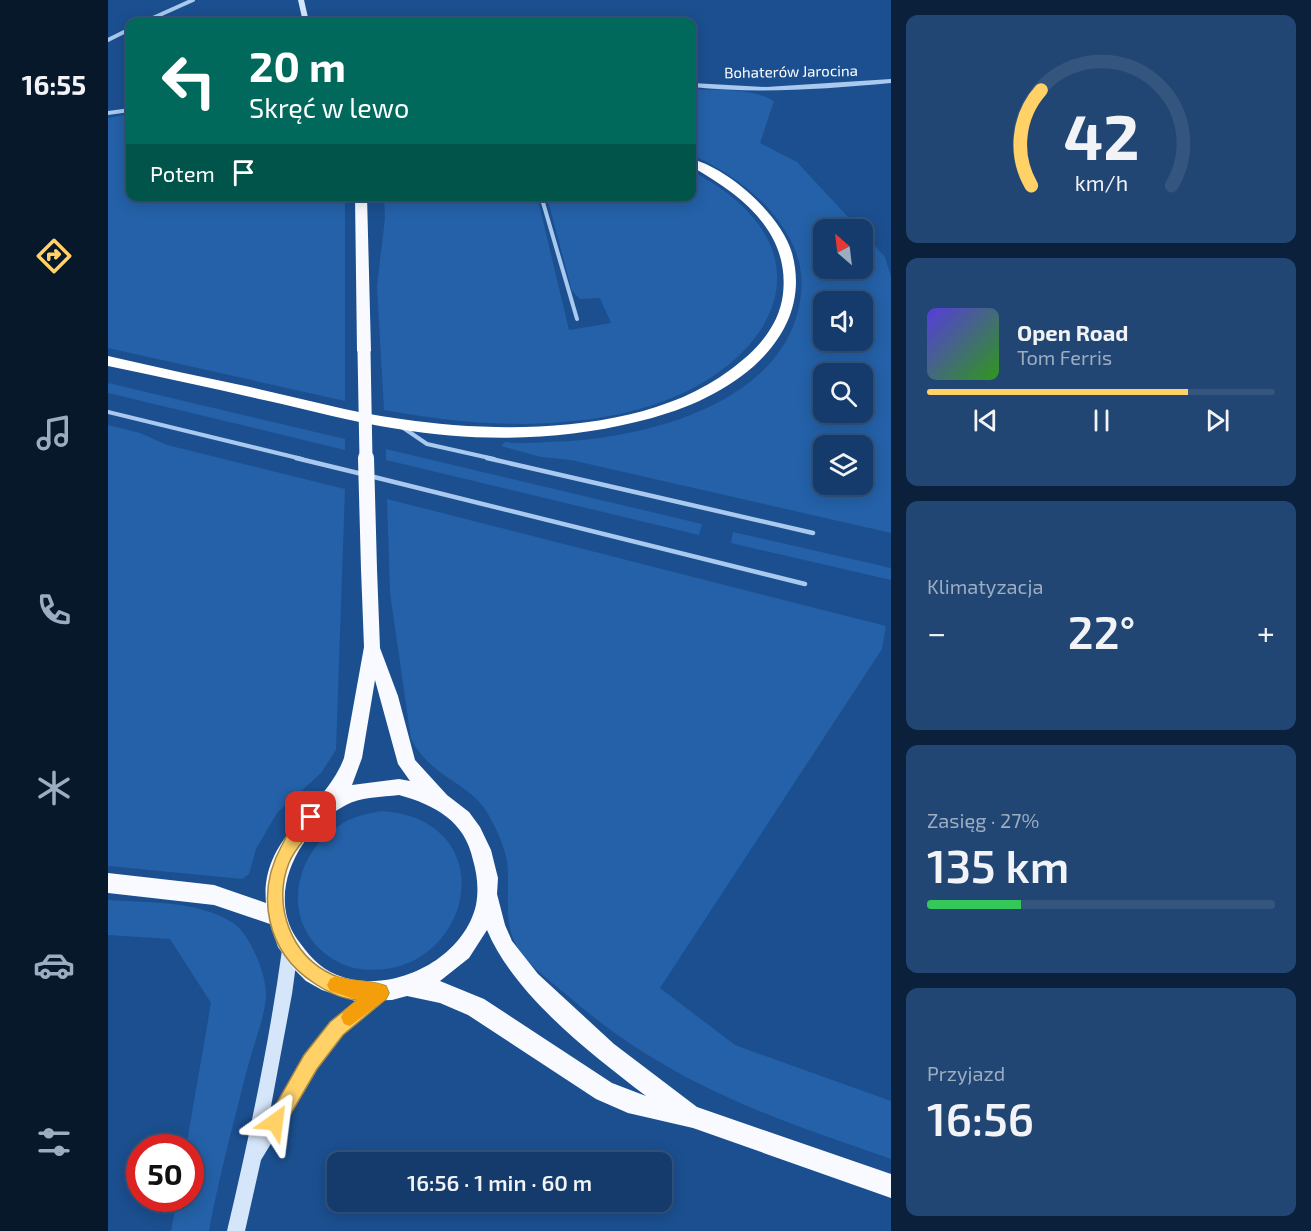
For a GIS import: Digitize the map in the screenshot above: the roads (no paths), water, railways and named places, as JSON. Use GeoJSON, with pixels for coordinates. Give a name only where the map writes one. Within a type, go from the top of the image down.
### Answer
{"type":"FeatureCollection","features":[{"type":"Feature","properties":{"kind":"highway"},"geometry":{"type":"LineString","coordinates":[[108,361],[398,424],[500,433],[530,433],[611,424],[657,412],[694,398],[728,380],[750,362],[768,344],[783,321],[790,293],[790,270],[785,249],[767,216],[754,203],[719,177],[696,164]]}},
{"type":"Feature","properties":{"kind":"highway"},"geometry":{"type":"LineString","coordinates":[[361,201],[372,646],[350,770],[345,780],[293,838],[281,862],[275,889],[276,916],[281,934],[290,950],[306,968],[328,982],[353,991],[380,993],[412,987],[440,971],[463,950],[479,924],[487,896]]}},
{"type":"Feature","properties":{"kind":"highway"},"geometry":{"type":"LineString","coordinates":[[372,646],[389,696],[407,764],[419,779],[454,810],[475,833],[486,863],[487,896],[495,926],[505,948],[531,981],[606,1052],[693,1117]]}},
{"type":"Feature","properties":{"kind":"highway"},"geometry":{"type":"LineString","coordinates":[[311,817],[338,799],[368,789],[399,787],[429,794],[454,810]]}},
{"type":"Feature","properties":{"kind":"highway"},"geometry":{"type":"LineString","coordinates":[[108,883],[157,886],[214,895],[276,916]]}},
{"type":"Feature","properties":{"kind":"highway"},"geometry":{"type":"LineString","coordinates":[[412,987],[441,992],[476,1007],[604,1091],[636,1105],[693,1117],[891,1186]]}},
{"type":"Feature","properties":{"kind":"main road"},"geometry":{"type":"LineString","coordinates":[[301,0],[306,18]]}},
{"type":"Feature","properties":{"kind":"main road"},"geometry":{"type":"LineString","coordinates":[[236,1231],[252,1162],[284,994],[290,950]]}},
{"type":"Feature","properties":{"kind":"main road"},"geometry":{"type":"LineString","coordinates":[[252,1162],[311,1062],[336,1028],[380,993]]}},
{"type":"Feature","properties":{"kind":"street"},"geometry":{"type":"LineString","coordinates":[[153,18],[193,0]]}},
{"type":"Feature","properties":{"kind":"street"},"geometry":{"type":"LineString","coordinates":[[108,40],[126,31]]}},
{"type":"Feature","properties":{"kind":"street","name":"Bohaterów Jarocina"},"geometry":{"type":"LineString","coordinates":[[696,85],[757,89],[825,87],[891,81]]}},
{"type":"Feature","properties":{"kind":"street"},"geometry":{"type":"LineString","coordinates":[[108,113],[126,111]]}},
{"type":"Feature","properties":{"kind":"lane"},"geometry":{"type":"LineString","coordinates":[[543,201],[577,319]]}},
{"type":"Feature","properties":{"kind":"lane"},"geometry":{"type":"LineString","coordinates":[[108,411],[806,584]]}},
{"type":"Feature","properties":{"kind":"lane"},"geometry":{"type":"LineString","coordinates":[[398,424],[427,444],[813,533]]}}]}
